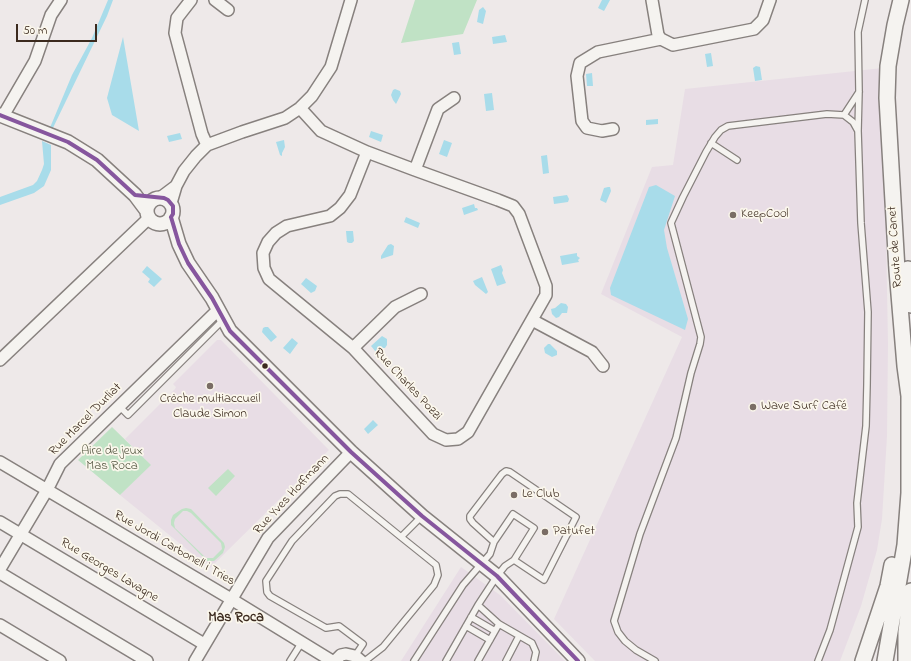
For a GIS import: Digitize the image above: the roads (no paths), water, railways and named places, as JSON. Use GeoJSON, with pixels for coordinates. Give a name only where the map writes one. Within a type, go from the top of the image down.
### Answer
{"type":"FeatureCollection","features":[{"type":"Feature","properties":{"kind":"main road","name":"Route de Canet"},"geometry":{"type":"LineString","coordinates":[[885,661],[905,545],[909,493],[909,396],[897,270],[887,98],[888,66],[901,0]]}},
{"type":"Feature","properties":{"kind":"main road","name":"Route de Canet"},"geometry":{"type":"LineString","coordinates":[[909,0],[902,26],[896,66],[894,96],[896,144],[911,305]]}},
{"type":"Feature","properties":{"kind":"main road"},"geometry":{"type":"LineString","coordinates":[[863,661],[888,586],[902,516],[909,454]]}},
{"type":"Feature","properties":{"kind":"main road"},"geometry":{"type":"LineString","coordinates":[[892,661],[911,548]]}},
{"type":"Feature","properties":{"kind":"main road"},"geometry":{"type":"LineString","coordinates":[[906,661],[906,632],[911,591]]}},
{"type":"Feature","properties":{"kind":"street"},"geometry":{"type":"LineString","coordinates":[[61,0],[51,16],[35,62],[1,116],[68,142],[97,160],[135,194],[154,223],[166,221],[173,210],[162,200],[135,194]]}},
{"type":"Feature","properties":{"kind":"street"},"geometry":{"type":"LineString","coordinates":[[191,0],[177,18],[175,32],[202,134],[207,145]]}},
{"type":"Feature","properties":{"kind":"street"},"geometry":{"type":"LineString","coordinates":[[215,0],[228,10]]}},
{"type":"Feature","properties":{"kind":"street"},"geometry":{"type":"LineString","coordinates":[[0,360],[148,214],[149,203],[162,200],[176,186],[184,171],[207,145],[285,118],[300,108],[312,96],[331,67],[351,0]]}},
{"type":"Feature","properties":{"kind":"street"},"geometry":{"type":"LineString","coordinates":[[652,0],[658,35],[661,39],[673,45],[754,29],[763,20],[770,0]]}},
{"type":"Feature","properties":{"kind":"street"},"geometry":{"type":"LineString","coordinates":[[613,129],[602,132],[587,128],[582,120],[577,76],[580,63],[598,52],[661,39]]}},
{"type":"Feature","properties":{"kind":"street"},"geometry":{"type":"LineString","coordinates":[[415,170],[438,109],[454,98]]}},
{"type":"Feature","properties":{"kind":"street","name":"Rue Charles Pozzi"},"geometry":{"type":"LineString","coordinates":[[300,108],[321,131],[368,152],[513,206],[519,214],[546,286],[546,295],[468,432],[458,439],[446,440],[434,434],[353,348],[269,279],[264,268],[263,253],[268,242],[276,233],[287,226],[330,216],[340,208],[350,195],[368,152]]}},
{"type":"Feature","properties":{"kind":"street"},"geometry":{"type":"LineString","coordinates":[[166,221],[188,263],[212,298],[230,331],[352,452],[422,516],[497,576],[578,661]]}},
{"type":"Feature","properties":{"kind":"street"},"geometry":{"type":"LineString","coordinates":[[353,348],[396,307],[421,294]]}},
{"type":"Feature","properties":{"kind":"street","name":"Rue Marcel Durliat"},"geometry":{"type":"LineString","coordinates":[[0,569],[47,490],[60,464],[119,406],[220,315]]}},
{"type":"Feature","properties":{"kind":"street"},"geometry":{"type":"LineString","coordinates":[[532,320],[592,352],[603,366]]}},
{"type":"Feature","properties":{"kind":"street","name":"Rue Yves Hoffmann"},"geometry":{"type":"LineString","coordinates":[[194,661],[268,538],[352,452]]}},
{"type":"Feature","properties":{"kind":"street","name":"Rue Jordi Carbonell i Tries"},"geometry":{"type":"LineString","coordinates":[[0,462],[334,661],[341,655],[346,654],[360,659]]}},
{"type":"Feature","properties":{"kind":"street","name":"Rue Georges Lavagne"},"geometry":{"type":"LineString","coordinates":[[0,522],[204,644]]}},
{"type":"Feature","properties":{"kind":"street"},"geometry":{"type":"LineString","coordinates":[[0,573],[147,661]]}},
{"type":"Feature","properties":{"kind":"street"},"geometry":{"type":"LineString","coordinates":[[0,625],[60,661]]}},
{"type":"Feature","properties":{"kind":"lane"},"geometry":{"type":"LineString","coordinates":[[818,661],[830,630],[858,527],[857,503],[866,426],[868,312],[861,223],[858,131],[858,32],[865,0]]}},
{"type":"Feature","properties":{"kind":"lane"},"geometry":{"type":"LineString","coordinates":[[844,115],[859,91]]}},
{"type":"Feature","properties":{"kind":"lane"},"geometry":{"type":"LineString","coordinates":[[655,661],[636,650],[622,638],[615,626],[614,621],[640,534],[676,438],[691,373],[700,344],[701,337],[671,223],[711,143],[721,130],[728,126],[827,114],[844,115],[852,122],[858,131]]}},
{"type":"Feature","properties":{"kind":"lane"},"geometry":{"type":"LineString","coordinates":[[711,143],[737,160]]}},
{"type":"Feature","properties":{"kind":"lane"},"geometry":{"type":"LineString","coordinates":[[494,542],[473,523],[470,516],[502,474],[506,472],[510,472],[576,517],[544,580],[514,560]]}},
{"type":"Feature","properties":{"kind":"lane"},"geometry":{"type":"LineString","coordinates":[[340,494],[348,494],[436,565],[438,575],[434,585],[383,647],[360,659],[363,644],[338,626],[326,628],[270,596],[267,592],[266,581],[292,540],[335,496],[340,494]]}},
{"type":"Feature","properties":{"kind":"lane"},"geometry":{"type":"LineString","coordinates":[[414,661],[463,585],[490,554],[494,542],[512,514],[534,528],[514,560],[505,566],[497,576],[478,605],[446,661]]}},
{"type":"Feature","properties":{"kind":"lane"},"geometry":{"type":"LineString","coordinates":[[401,537],[422,516]]}},
{"type":"Feature","properties":{"kind":"lane"},"geometry":{"type":"LineString","coordinates":[[478,605],[498,624],[532,643],[536,652],[534,661]]}},
{"type":"Feature","properties":{"kind":"lane"},"geometry":{"type":"LineString","coordinates":[[471,617],[495,631]]}},
{"type":"Feature","properties":{"kind":"lane"},"geometry":{"type":"LineString","coordinates":[[478,661],[498,624]]}},
{"type":"Feature","properties":{"kind":"lane"},"geometry":{"type":"LineString","coordinates":[[466,626],[490,640]]}},
{"type":"Feature","properties":{"kind":"lane"},"geometry":{"type":"LineString","coordinates":[[506,661],[519,636]]}},
{"type":"Feature","properties":{"kind":"lane"},"geometry":{"type":"LineString","coordinates":[[290,661],[302,642]]}},
{"type":"Feature","properties":{"kind":"water"},"geometry":{"type":"Polygon","coordinates":[[[108,0],[113,0],[107,16],[51,132],[49,130],[72,75],[92,38],[108,0]]]}},
{"type":"Feature","properties":{"kind":"water"},"geometry":{"type":"Polygon","coordinates":[[[602,0],[610,0],[604,11],[598,8],[602,0]]]}},
{"type":"Feature","properties":{"kind":"water"},"geometry":{"type":"Polygon","coordinates":[[[483,7],[486,11],[483,24],[477,22],[479,10],[483,7]]]}},
{"type":"Feature","properties":{"kind":"water"},"geometry":{"type":"Polygon","coordinates":[[[505,35],[507,42],[493,44],[492,37],[505,35]]]}},
{"type":"Feature","properties":{"kind":"water"},"geometry":{"type":"Polygon","coordinates":[[[123,37],[139,131],[112,115],[107,98],[123,37]]]}},
{"type":"Feature","properties":{"kind":"water"},"geometry":{"type":"Polygon","coordinates":[[[459,42],[461,54],[454,55],[452,43],[459,42]]]}},
{"type":"Feature","properties":{"kind":"water"},"geometry":{"type":"Polygon","coordinates":[[[711,53],[713,66],[707,67],[705,54],[711,53]]]}},
{"type":"Feature","properties":{"kind":"water"},"geometry":{"type":"Polygon","coordinates":[[[756,66],[760,67],[762,80],[755,81],[753,68],[756,66]]]}},
{"type":"Feature","properties":{"kind":"water"},"geometry":{"type":"Polygon","coordinates":[[[592,73],[593,86],[587,86],[586,74],[592,73]]]}},
{"type":"Feature","properties":{"kind":"water"},"geometry":{"type":"Polygon","coordinates":[[[395,89],[400,91],[401,94],[396,104],[391,95],[395,89]]]}},
{"type":"Feature","properties":{"kind":"water"},"geometry":{"type":"Polygon","coordinates":[[[492,93],[494,110],[486,111],[484,94],[492,93]]]}},
{"type":"Feature","properties":{"kind":"water"},"geometry":{"type":"Polygon","coordinates":[[[658,119],[658,124],[646,125],[646,120],[658,119]]]}},
{"type":"Feature","properties":{"kind":"water"},"geometry":{"type":"Polygon","coordinates":[[[371,131],[383,135],[381,142],[369,137],[371,131]]]}},
{"type":"Feature","properties":{"kind":"water"},"geometry":{"type":"Polygon","coordinates":[[[180,133],[182,139],[169,142],[167,136],[180,133]]]}},
{"type":"Feature","properties":{"kind":"water"},"geometry":{"type":"Polygon","coordinates":[[[284,140],[285,147],[282,156],[280,155],[276,142],[284,140]]]}},
{"type":"Feature","properties":{"kind":"water"},"geometry":{"type":"Polygon","coordinates":[[[444,140],[452,143],[447,157],[439,154],[444,140]]]}},
{"type":"Feature","properties":{"kind":"water"},"geometry":{"type":"Polygon","coordinates":[[[42,141],[51,145],[51,170],[44,186],[34,193],[0,205],[0,197],[33,185],[37,181],[44,164],[42,141]]]}},
{"type":"Feature","properties":{"kind":"water"},"geometry":{"type":"Polygon","coordinates":[[[547,155],[549,173],[543,174],[541,156],[547,155]]]}},
{"type":"Feature","properties":{"kind":"water"},"geometry":{"type":"Polygon","coordinates":[[[656,185],[675,196],[664,230],[667,248],[688,319],[685,330],[611,295],[610,288],[649,187],[656,185]]]}},
{"type":"Feature","properties":{"kind":"water"},"geometry":{"type":"Polygon","coordinates":[[[610,187],[611,191],[606,203],[600,200],[604,188],[610,187]]]}},
{"type":"Feature","properties":{"kind":"water"},"geometry":{"type":"Polygon","coordinates":[[[567,195],[569,199],[568,202],[554,204],[553,197],[567,195]]]}},
{"type":"Feature","properties":{"kind":"water"},"geometry":{"type":"Polygon","coordinates":[[[474,204],[475,208],[478,210],[464,215],[462,208],[474,204]]]}},
{"type":"Feature","properties":{"kind":"water"},"geometry":{"type":"Polygon","coordinates":[[[406,217],[420,223],[418,228],[404,222],[406,217]]]}},
{"type":"Feature","properties":{"kind":"water"},"geometry":{"type":"Polygon","coordinates":[[[346,231],[353,231],[354,241],[352,243],[347,242],[346,231]]]}},
{"type":"Feature","properties":{"kind":"water"},"geometry":{"type":"Polygon","coordinates":[[[391,244],[394,246],[393,255],[381,259],[381,256],[388,245],[391,244]]]}},
{"type":"Feature","properties":{"kind":"water"},"geometry":{"type":"Polygon","coordinates":[[[577,253],[577,256],[580,258],[578,260],[579,262],[562,265],[560,256],[577,253]]]}},
{"type":"Feature","properties":{"kind":"water"},"geometry":{"type":"Polygon","coordinates":[[[501,265],[506,283],[497,286],[491,269],[501,265]]]}},
{"type":"Feature","properties":{"kind":"water"},"geometry":{"type":"Polygon","coordinates":[[[147,266],[162,279],[154,287],[148,282],[150,279],[142,272],[147,266]]]}},
{"type":"Feature","properties":{"kind":"water"},"geometry":{"type":"Polygon","coordinates":[[[482,277],[488,292],[486,294],[475,285],[473,281],[482,277]]]}},
{"type":"Feature","properties":{"kind":"water"},"geometry":{"type":"Polygon","coordinates":[[[306,278],[317,286],[315,291],[311,293],[301,284],[306,278]]]}},
{"type":"Feature","properties":{"kind":"water"},"geometry":{"type":"Polygon","coordinates":[[[561,303],[566,304],[568,307],[567,313],[562,313],[556,318],[552,314],[551,309],[555,308],[561,303]]]}},
{"type":"Feature","properties":{"kind":"water"},"geometry":{"type":"Polygon","coordinates":[[[268,327],[277,337],[271,342],[262,332],[263,328],[268,327]]]}},
{"type":"Feature","properties":{"kind":"water"},"geometry":{"type":"Polygon","coordinates":[[[382,336],[387,339],[387,345],[385,348],[380,348],[376,352],[371,346],[382,336]]]}},
{"type":"Feature","properties":{"kind":"water"},"geometry":{"type":"Polygon","coordinates":[[[292,338],[298,343],[290,354],[283,348],[292,338]]]}},
{"type":"Feature","properties":{"kind":"water"},"geometry":{"type":"Polygon","coordinates":[[[550,344],[557,351],[557,355],[552,357],[545,353],[544,348],[550,344]]]}},
{"type":"Feature","properties":{"kind":"water"},"geometry":{"type":"Polygon","coordinates":[[[373,420],[378,425],[368,434],[364,429],[373,420]]]}},
{"type":"Feature","properties":{"kind":"place","name":"KeepCool"},"geometry":{"type":"Point","coordinates":[733,215]}},
{"type":"Feature","properties":{"kind":"place","name":"Crèche multiaccueil Claude Simon"},"geometry":{"type":"Point","coordinates":[210,386]}},
{"type":"Feature","properties":{"kind":"place","name":"Wave Surf Café"},"geometry":{"type":"Point","coordinates":[753,407]}},
{"type":"Feature","properties":{"kind":"place","name":"Le Club"},"geometry":{"type":"Point","coordinates":[514,495]}},
{"type":"Feature","properties":{"kind":"place","name":"Patufet"},"geometry":{"type":"Point","coordinates":[545,532]}},
{"type":"Feature","properties":{"kind":"district","name":"Mas Roca"},"geometry":{"type":"Point","coordinates":[236,619]}},
{"type":"Feature","properties":{"kind":"park label","name":"Aire de jeux Mas Roca"},"geometry":{"type":"Point","coordinates":[112,460]}}]}
